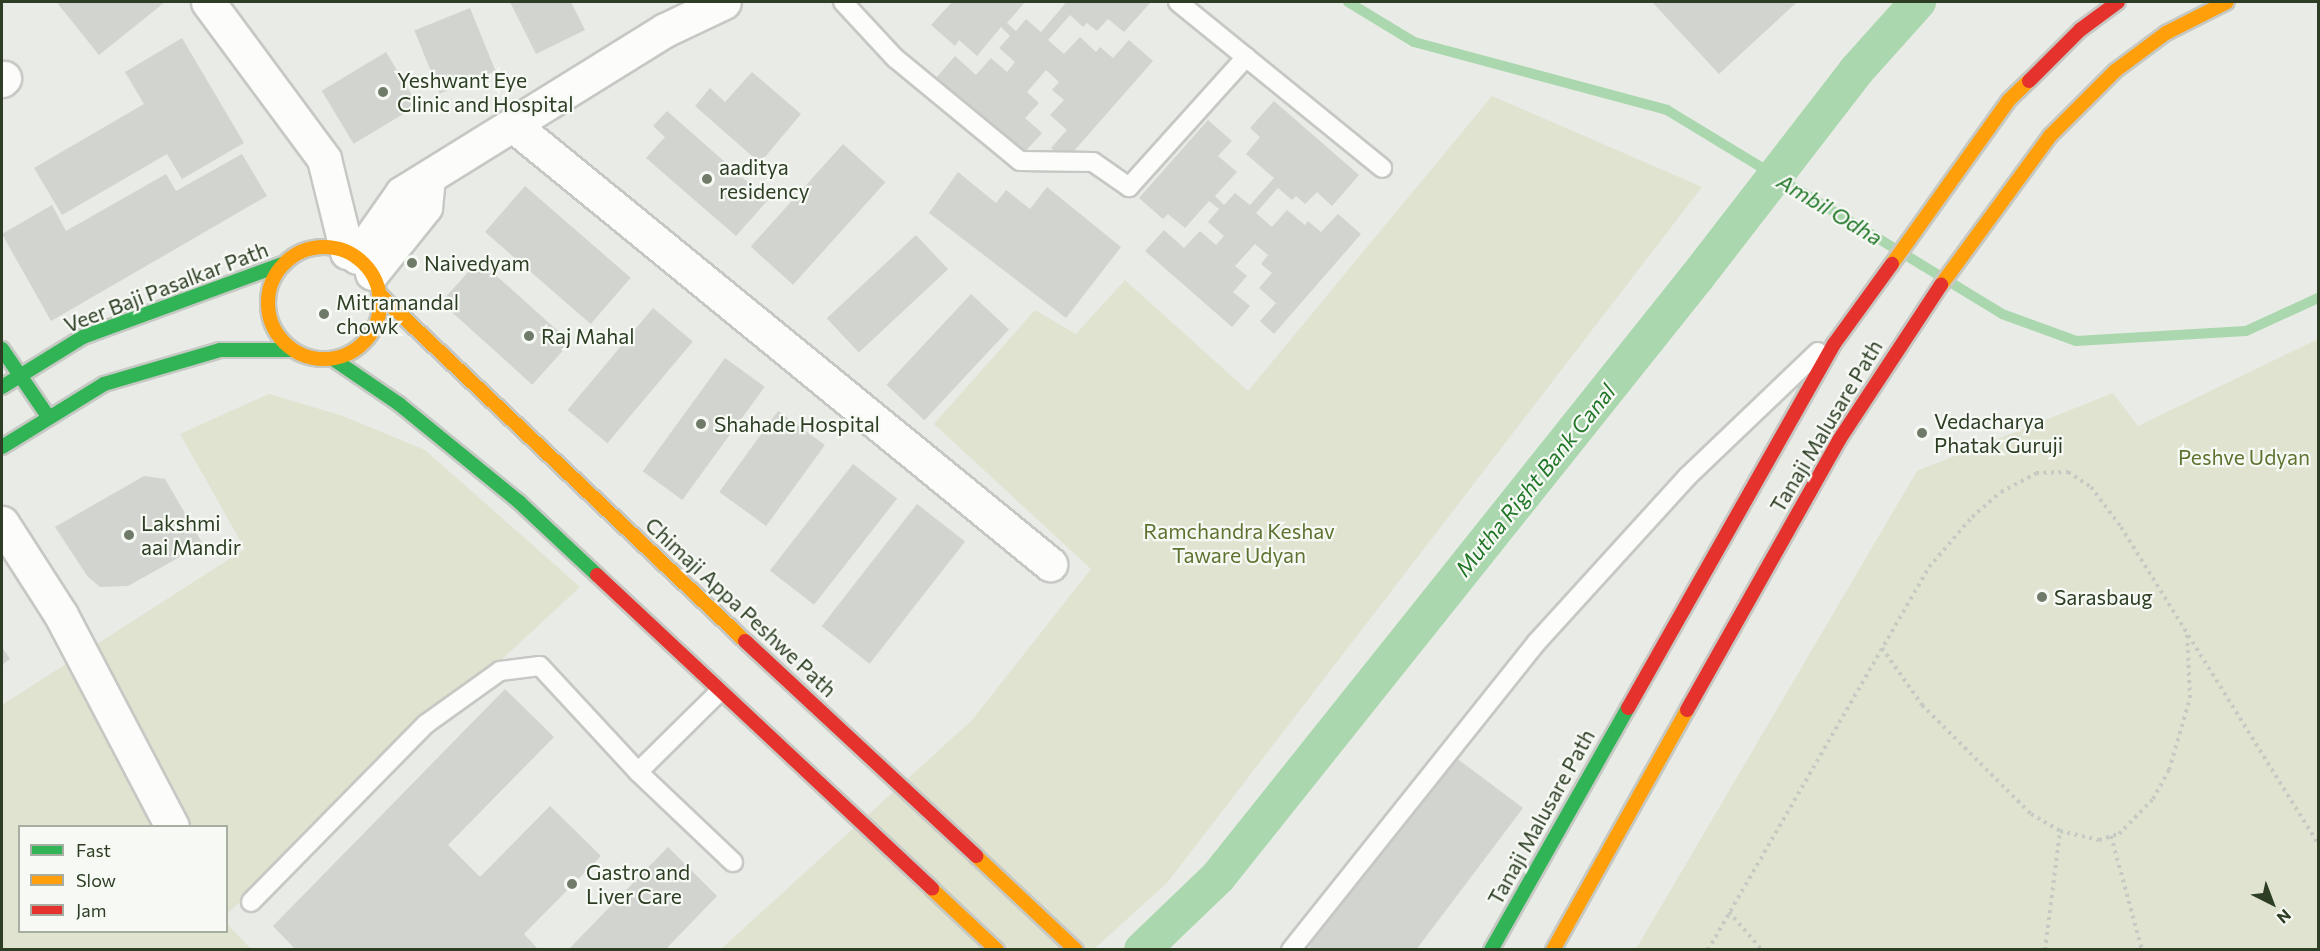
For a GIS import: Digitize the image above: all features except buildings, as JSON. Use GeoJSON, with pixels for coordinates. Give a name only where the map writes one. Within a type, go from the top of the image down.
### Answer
{"type":"FeatureCollection","features":[{"type":"Feature","properties":{"kind":"main road","name":"Tanaji Malusare Path"},"geometry":{"type":"LineString","coordinates":[[1491,950],[1792,413],[1848,324],[1927,211],[2009,100],[2080,30],[2118,2]]}},
{"type":"Feature","properties":{"kind":"main road","name":"Tanaji Malusare Path"},"geometry":{"type":"LineString","coordinates":[[1553,950],[1839,440],[1908,332],[1970,243],[2050,136],[2115,71],[2166,33],[2227,2]]}},
{"type":"Feature","properties":{"kind":"main road"},"geometry":{"type":"LineString","coordinates":[[2,447],[104,384],[220,350],[291,350],[312,358],[333,359],[354,351],[370,336],[379,315],[363,269],[314,248],[285,263],[273,281],[268,313],[276,334],[291,350]]}},
{"type":"Feature","properties":{"kind":"main road","name":"Veer Baji Pasalkar Path"},"geometry":{"type":"LineString","coordinates":[[2,387],[83,337],[285,263]]}},
{"type":"Feature","properties":{"kind":"main road","name":"Chimaji Appa Peshwe Path"},"geometry":{"type":"LineString","coordinates":[[363,269],[556,465],[883,767],[1076,950]]}},
{"type":"Feature","properties":{"kind":"main road"},"geometry":{"type":"LineString","coordinates":[[2,350],[49,418]]}},
{"type":"Feature","properties":{"kind":"main road"},"geometry":{"type":"LineString","coordinates":[[333,359],[399,404],[519,502],[996,950]]}},
{"type":"Feature","properties":{"kind":"street"},"geometry":{"type":"LineString","coordinates":[[208,2],[324,159],[363,269]]}},
{"type":"Feature","properties":{"kind":"street"},"geometry":{"type":"LineString","coordinates":[[363,269],[402,193],[665,30],[724,2]]}},
{"type":"Feature","properties":{"kind":"street"},"geometry":{"type":"LineString","coordinates":[[513,125],[1050,564]]}},
{"type":"Feature","properties":{"kind":"street"},"geometry":{"type":"LineString","coordinates":[[2,523],[61,615],[171,825]]}},
{"type":"Feature","properties":{"kind":"lane"},"geometry":{"type":"LineString","coordinates":[[843,2],[895,58],[1020,161],[1093,162],[1129,188],[1246,57]]}},
{"type":"Feature","properties":{"kind":"lane"},"geometry":{"type":"LineString","coordinates":[[1178,2],[1382,168]]}},
{"type":"Feature","properties":{"kind":"lane"},"geometry":{"type":"LineString","coordinates":[[1292,950],[1537,642],[1686,477],[1848,324]]}},
{"type":"Feature","properties":{"kind":"lane"},"geometry":{"type":"LineString","coordinates":[[251,902],[426,724],[500,670],[540,666],[638,772],[733,862]]}},
{"type":"Feature","properties":{"kind":"lane"},"geometry":{"type":"LineString","coordinates":[[638,772],[719,692]]}},
{"type":"Feature","properties":{"kind":"path"},"geometry":{"type":"LineString","coordinates":[[1708,950],[1929,567],[1972,517],[2001,492],[2036,473],[2068,472],[2091,487],[2121,527],[2319,843]]}},
{"type":"Feature","properties":{"kind":"path"},"geometry":{"type":"LineString","coordinates":[[1882,648],[1922,705],[2031,814],[2060,831],[2099,840],[2119,834],[2153,799],[2169,770],[2190,698],[2187,633]]}},
{"type":"Feature","properties":{"kind":"path"},"geometry":{"type":"LineString","coordinates":[[2045,950],[2060,831]]}},
{"type":"Feature","properties":{"kind":"path"},"geometry":{"type":"LineString","coordinates":[[2110,836],[2142,950]]}},
{"type":"Feature","properties":{"kind":"path"},"geometry":{"type":"LineString","coordinates":[[1729,912],[1762,950]]}},
{"type":"Feature","properties":{"kind":"green space","name":"Ramchandra Keshav Taware Udyan"},"geometry":{"type":"Polygon","coordinates":[[[1492,96],[1702,187],[1167,883],[1094,949],[720,950],[972,720],[1091,569],[934,424],[1035,310],[1076,334],[1125,280],[1248,391],[1492,96]]]}},
{"type":"Feature","properties":{"kind":"green space","name":"Sarasbaug"},"geometry":{"type":"Polygon","coordinates":[[[2318,339],[2318,949],[1636,949],[1917,471],[2113,393],[2138,426],[2318,339]]]}},
{"type":"Feature","properties":{"kind":"green space"},"geometry":{"type":"Polygon","coordinates":[[[269,394],[343,416],[425,450],[580,587],[228,913],[228,825],[18,825],[18,933],[228,933],[228,925],[251,949],[2,950],[2,705],[245,549],[180,434],[269,394]]]}},
{"type":"Feature","properties":{"kind":"waterway","name":"Ambil Odha"},"geometry":{"type":"LineString","coordinates":[[1348,2],[1414,42],[1667,110],[2002,314],[2076,341],[2246,331],[2318,298]]}},
{"type":"Feature","properties":{"kind":"waterway","name":"Mutha Right Bank Canal"},"geometry":{"type":"LineString","coordinates":[[1142,950],[1218,877],[1697,277],[1856,71],[1918,2]]}},
{"type":"Feature","properties":{"kind":"traffic: fast"},"geometry":{"type":"LineString","coordinates":[[2,387],[83,337],[285,263]]}},
{"type":"Feature","properties":{"kind":"traffic: fast"},"geometry":{"type":"LineString","coordinates":[[2,349],[49,418]]}},
{"type":"Feature","properties":{"kind":"traffic: fast"},"geometry":{"type":"LineString","coordinates":[[2,447],[104,384],[220,350],[291,350]]}},
{"type":"Feature","properties":{"kind":"traffic: fast"},"geometry":{"type":"LineString","coordinates":[[333,359],[399,404],[519,502],[597,575]]}},
{"type":"Feature","properties":{"kind":"traffic: fast"},"geometry":{"type":"LineString","coordinates":[[1491,950],[1628,708]]}},
{"type":"Feature","properties":{"kind":"traffic: slow"},"geometry":{"type":"LineString","coordinates":[[1941,285],[2050,136],[2115,71],[2166,33],[2227,2]]}},
{"type":"Feature","properties":{"kind":"traffic: slow"},"geometry":{"type":"LineString","coordinates":[[1892,264],[2009,100],[2029,81]]}},
{"type":"Feature","properties":{"kind":"traffic: slow"},"geometry":{"type":"LineString","coordinates":[[324,247],[345,251],[364,263],[376,282],[380,303],[376,324],[364,343],[345,355],[324,359],[303,355],[284,343],[272,324],[268,303],[272,282],[284,263],[303,251],[324,247]]}},
{"type":"Feature","properties":{"kind":"traffic: slow"},"geometry":{"type":"LineString","coordinates":[[379,294],[745,641]]}},
{"type":"Feature","properties":{"kind":"traffic: slow"},"geometry":{"type":"LineString","coordinates":[[1553,950],[1687,710]]}},
{"type":"Feature","properties":{"kind":"traffic: slow"},"geometry":{"type":"LineString","coordinates":[[976,856],[1076,950]]}},
{"type":"Feature","properties":{"kind":"traffic: slow"},"geometry":{"type":"LineString","coordinates":[[932,889],[997,950]]}},
{"type":"Feature","properties":{"kind":"traffic: jam"},"geometry":{"type":"LineString","coordinates":[[2029,81],[2080,30],[2118,2]]}},
{"type":"Feature","properties":{"kind":"traffic: jam"},"geometry":{"type":"LineString","coordinates":[[1628,708],[1834,344],[1892,264]]}},
{"type":"Feature","properties":{"kind":"traffic: jam"},"geometry":{"type":"LineString","coordinates":[[1687,710],[1839,440],[1941,285]]}},
{"type":"Feature","properties":{"kind":"traffic: jam"},"geometry":{"type":"LineString","coordinates":[[597,575],[932,889]]}},
{"type":"Feature","properties":{"kind":"traffic: jam"},"geometry":{"type":"LineString","coordinates":[[745,641],[976,856]]}},
{"type":"Feature","properties":{"kind":"place","name":"Yeshwant Eye Clinic and Hospital"},"geometry":{"type":"Point","coordinates":[383,92]}},
{"type":"Feature","properties":{"kind":"place","name":"aaditya residency"},"geometry":{"type":"Point","coordinates":[707,179]}},
{"type":"Feature","properties":{"kind":"place","name":"Naivedyam"},"geometry":{"type":"Point","coordinates":[412,263]}},
{"type":"Feature","properties":{"kind":"place","name":"Mitramandal chowk"},"geometry":{"type":"Point","coordinates":[324,314]}},
{"type":"Feature","properties":{"kind":"place","name":"Raj Mahal"},"geometry":{"type":"Point","coordinates":[529,336]}},
{"type":"Feature","properties":{"kind":"place","name":"Shahade Hospital"},"geometry":{"type":"Point","coordinates":[701,424]}},
{"type":"Feature","properties":{"kind":"place","name":"Vedacharya Phatak Guruji"},"geometry":{"type":"Point","coordinates":[1922,433]}},
{"type":"Feature","properties":{"kind":"place","name":"Lakshmi aai Mandir"},"geometry":{"type":"Point","coordinates":[129,535]}},
{"type":"Feature","properties":{"kind":"place","name":"Sarasbaug"},"geometry":{"type":"Point","coordinates":[2042,597]}},
{"type":"Feature","properties":{"kind":"place","name":"Gastro and Liver Care"},"geometry":{"type":"Point","coordinates":[572,884]}},
{"type":"Feature","properties":{"kind":"park label","name":"Peshve Udyan"},"geometry":{"type":"Point","coordinates":[2244,457]}}]}
